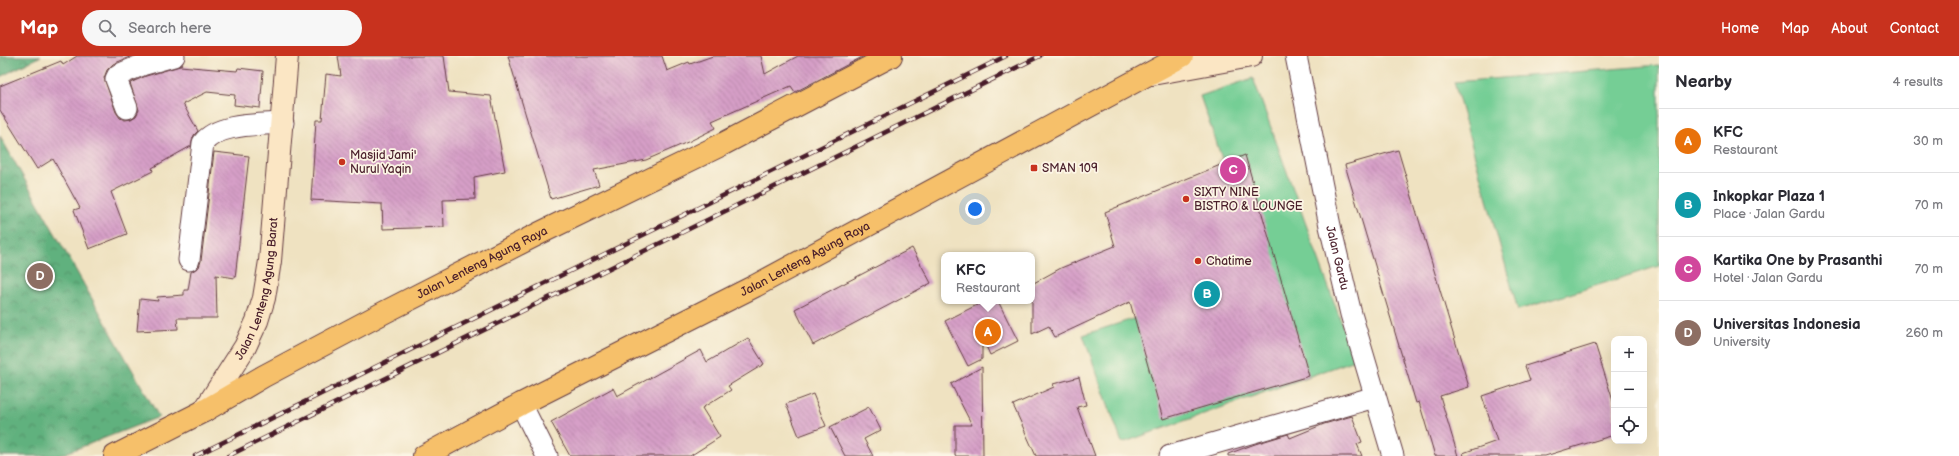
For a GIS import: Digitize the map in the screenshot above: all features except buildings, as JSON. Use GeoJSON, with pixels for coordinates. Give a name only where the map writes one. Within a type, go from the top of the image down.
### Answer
{"type":"FeatureCollection","features":[{"type":"Feature","properties":{"kind":"main road","name":"Jalan Lenteng Agung Barat"},"geometry":{"type":"LineString","coordinates":[[204,411],[244,347],[257,321],[264,298],[270,261],[287,56]]}},
{"type":"Feature","properties":{"kind":"main road","name":"Jalan Lenteng Agung Raya"},"geometry":{"type":"LineString","coordinates":[[204,411],[264,376],[493,256],[724,144],[891,56]]}},
{"type":"Feature","properties":{"kind":"main road","name":"Jalan Lenteng Agung Raya"},"geometry":{"type":"LineString","coordinates":[[424,456],[521,404],[755,286],[1182,56]]}},
{"type":"Feature","properties":{"kind":"main road"},"geometry":{"type":"LineString","coordinates":[[1149,75],[1252,56]]}},
{"type":"Feature","properties":{"kind":"main road"},"geometry":{"type":"LineString","coordinates":[[115,456],[204,411]]}},
{"type":"Feature","properties":{"kind":"street"},"geometry":{"type":"LineString","coordinates":[[127,108],[116,79],[118,75],[146,64],[174,56]]}},
{"type":"Feature","properties":{"kind":"street","name":"Jalan Gardu"},"geometry":{"type":"LineString","coordinates":[[1296,56],[1330,226],[1351,314],[1393,456]]}},
{"type":"Feature","properties":{"kind":"street"},"geometry":{"type":"LineString","coordinates":[[189,260],[203,144],[209,136],[221,130],[282,123]]}},
{"type":"Feature","properties":{"kind":"street"},"geometry":{"type":"LineString","coordinates":[[1170,456],[1375,397]]}},
{"type":"Feature","properties":{"kind":"street"},"geometry":{"type":"LineString","coordinates":[[521,404],[547,456]]}},
{"type":"Feature","properties":{"kind":"green space"},"geometry":{"type":"Polygon","coordinates":[[[0,56],[41,56],[0,77],[0,56]]]}},
{"type":"Feature","properties":{"kind":"green space"},"geometry":{"type":"Polygon","coordinates":[[[1659,65],[1659,266],[1518,310],[1454,82],[1659,65]]]}},
{"type":"Feature","properties":{"kind":"green space"},"geometry":{"type":"Polygon","coordinates":[[[1253,78],[1355,360],[1122,443],[1083,335],[1145,315],[1226,170],[1200,96],[1253,78]]]}},
{"type":"Feature","properties":{"kind":"green space"},"geometry":{"type":"Polygon","coordinates":[[[0,136],[159,417],[58,456],[0,456],[0,136]]]}},
{"type":"Feature","properties":{"kind":"railway"},"geometry":{"type":"LineString","coordinates":[[195,456],[1006,56]]}},
{"type":"Feature","properties":{"kind":"railway"},"geometry":{"type":"LineString","coordinates":[[228,456],[1040,56]]}},
{"type":"Feature","properties":{"kind":"place","name":"Masjid Jami' Nurul Yaqin"},"geometry":{"type":"Point","coordinates":[342,162]}},
{"type":"Feature","properties":{"kind":"place","name":"SMAN 109"},"geometry":{"type":"Point","coordinates":[1034,168]}},
{"type":"Feature","properties":{"kind":"place","name":"Kartika One by Prasanthi"},"geometry":{"type":"Point","coordinates":[1233,170]}},
{"type":"Feature","properties":{"kind":"place","name":"SIXTY NINE BISTRO & LOUNGE"},"geometry":{"type":"Point","coordinates":[1186,199]}},
{"type":"Feature","properties":{"kind":"place","name":"Chatime"},"geometry":{"type":"Point","coordinates":[1198,261]}},
{"type":"Feature","properties":{"kind":"place","name":"Universitas Indonesia"},"geometry":{"type":"Point","coordinates":[40,276]}},
{"type":"Feature","properties":{"kind":"place","name":"Inkopkar Plaza 1"},"geometry":{"type":"Point","coordinates":[1207,294]}},
{"type":"Feature","properties":{"kind":"place","name":"KFC"},"geometry":{"type":"Point","coordinates":[988,332]}}]}
